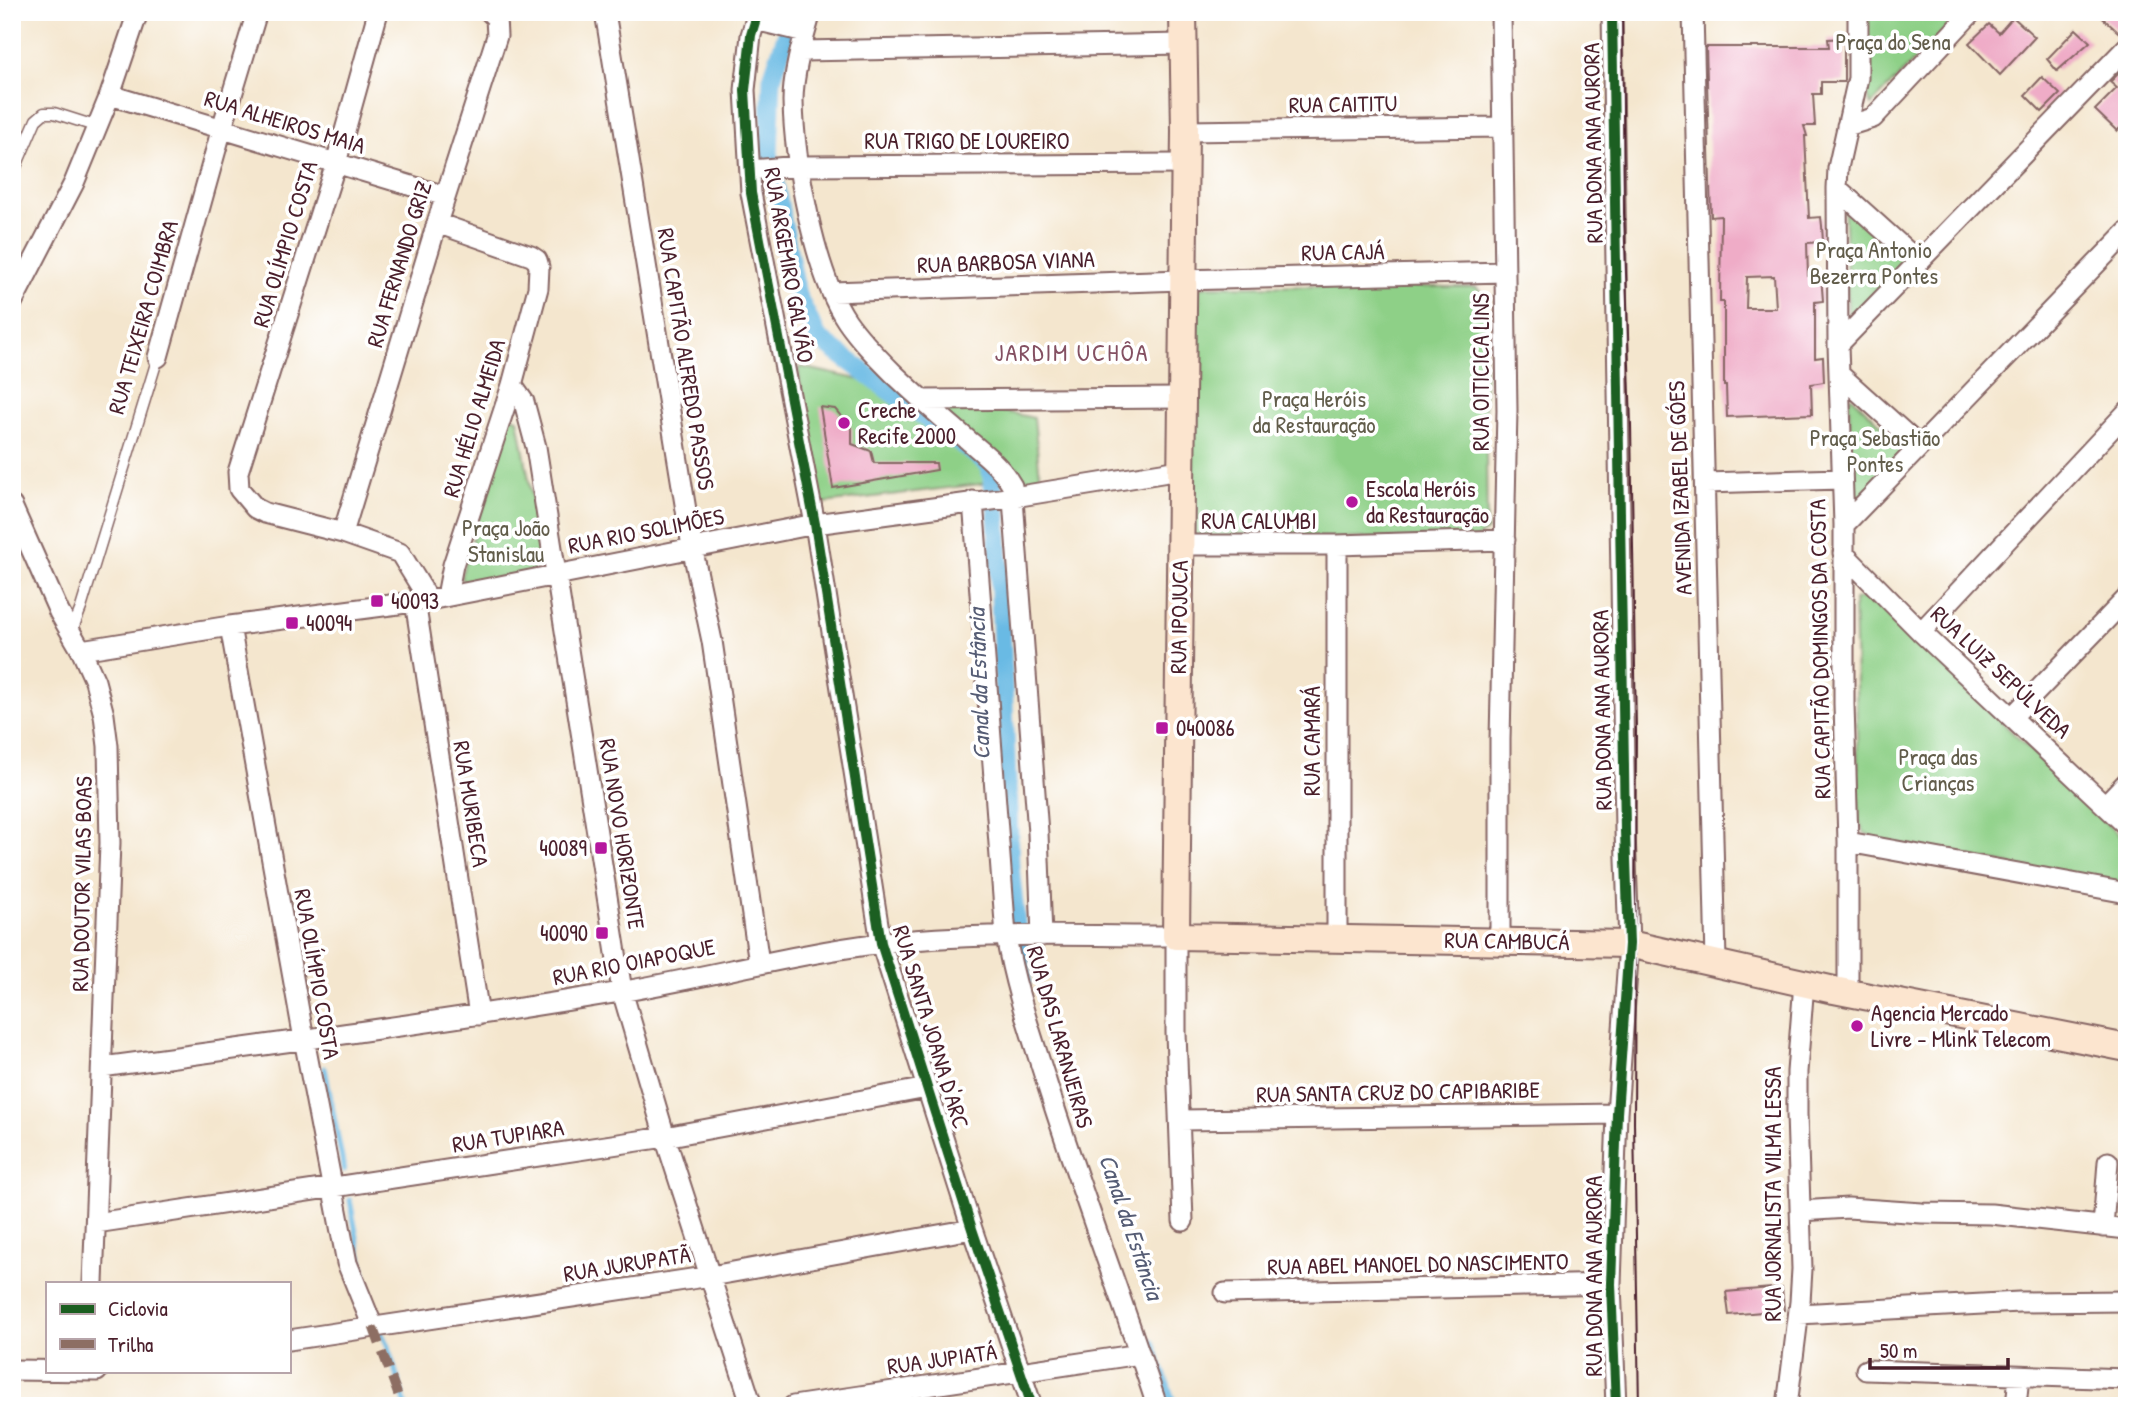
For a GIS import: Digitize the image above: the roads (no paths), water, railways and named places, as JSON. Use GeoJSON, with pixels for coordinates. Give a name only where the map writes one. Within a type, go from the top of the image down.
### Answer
{"type":"FeatureCollection","features":[{"type":"Feature","properties":{"kind":"main road","name":"RUA IPOJUCA"},"geometry":{"type":"LineString","coordinates":[[1176,936],[1185,131],[1183,12]]}},
{"type":"Feature","properties":{"kind":"main road","name":"RUA CAMBUCÁ"},"geometry":{"type":"LineString","coordinates":[[1176,936],[1629,944],[1841,992],[2127,1048]]}},
{"type":"Feature","properties":{"kind":"street"},"geometry":{"type":"LineString","coordinates":[[12,303],[74,183],[110,95],[138,12]]}},
{"type":"Feature","properties":{"kind":"street","name":"RUA TEIXEIRA COIMBRA"},"geometry":{"type":"LineString","coordinates":[[158,357],[257,12]]}},
{"type":"Feature","properties":{"kind":"street","name":"RUA OLÍMPIO COSTA"},"geometry":{"type":"LineString","coordinates":[[343,533],[265,513],[247,501],[239,489],[238,472],[336,163],[378,12]]}},
{"type":"Feature","properties":{"kind":"street","name":"RUA FERNANDO GRIZ"},"geometry":{"type":"LineString","coordinates":[[343,533],[445,196],[497,36],[496,18],[490,12]]}},
{"type":"Feature","properties":{"kind":"street","name":"RUA CAPITÃO ALFREDO PASSOS"},"geometry":{"type":"LineString","coordinates":[[605,12],[692,547],[712,641],[759,963]]}},
{"type":"Feature","properties":{"kind":"street","name":"RUA ARGEMIRO GALVÃO"},"geometry":{"type":"LineString","coordinates":[[811,12],[793,99],[798,167],[808,212],[832,292],[846,320],[870,350],[1006,475],[1010,497]]}},
{"type":"Feature","properties":{"kind":"street","name":"RUA OITICICA LINS"},"geometry":{"type":"LineString","coordinates":[[1500,941],[1500,740],[1507,410],[1501,12]]}},
{"type":"Feature","properties":{"kind":"street","name":"RUA DONA ANA AURORA"},"geometry":{"type":"LineString","coordinates":[[1612,12],[1624,804],[1629,944],[1611,1284],[1616,1406]]}},
{"type":"Feature","properties":{"kind":"street","name":"AVENIDA IZABEL DE GÓES"},"geometry":{"type":"LineString","coordinates":[[1693,12],[1716,962]]}},
{"type":"Feature","properties":{"kind":"street","name":"RUA CAPITÃO DOMINGOS DA COSTA"},"geometry":{"type":"LineString","coordinates":[[1841,992],[1848,842],[1837,188],[1838,168],[1858,78],[1858,12]]}},
{"type":"Feature","properties":{"kind":"street"},"geometry":{"type":"LineString","coordinates":[[1847,125],[1873,118],[1972,12]]}},
{"type":"Feature","properties":{"kind":"street"},"geometry":{"type":"LineString","coordinates":[[757,16],[805,32]]}},
{"type":"Feature","properties":{"kind":"street","name":"RUA ARGEMIRO GALVÃO"},"geometry":{"type":"LineString","coordinates":[[757,16],[751,35],[744,90],[752,170],[751,193],[816,524]]}},
{"type":"Feature","properties":{"kind":"street"},"geometry":{"type":"LineString","coordinates":[[802,51],[1183,44]]}},
{"type":"Feature","properties":{"kind":"street"},"geometry":{"type":"LineString","coordinates":[[1838,345],[2127,47]]}},
{"type":"Feature","properties":{"kind":"street","name":"RUA ALHEIROS MAIA"},"geometry":{"type":"LineString","coordinates":[[110,95],[445,196]]}},
{"type":"Feature","properties":{"kind":"street","name":"RUA CAITITU"},"geometry":{"type":"LineString","coordinates":[[1185,131],[1503,127]]}},
{"type":"Feature","properties":{"kind":"street","name":"RUA TRIGO DE LOUREIRO"},"geometry":{"type":"LineString","coordinates":[[752,170],[798,167],[1184,164]]}},
{"type":"Feature","properties":{"kind":"street"},"geometry":{"type":"LineString","coordinates":[[1837,188],[1919,262]]}},
{"type":"Feature","properties":{"kind":"street","name":"RUA HÉLIO ALMEIDA"},"geometry":{"type":"LineString","coordinates":[[430,599],[453,565],[512,385],[538,288],[539,267],[537,260],[531,256],[437,223]]}},
{"type":"Feature","properties":{"kind":"street"},"geometry":{"type":"LineString","coordinates":[[1844,525],[2127,232]]}},
{"type":"Feature","properties":{"kind":"street","name":"RUA CAJÁ"},"geometry":{"type":"LineString","coordinates":[[1182,280],[1504,272]]}},
{"type":"Feature","properties":{"kind":"street","name":"RUA BARBOSA VIANA"},"geometry":{"type":"LineString","coordinates":[[832,292],[1182,280]]}},
{"type":"Feature","properties":{"kind":"street"},"geometry":{"type":"LineString","coordinates":[[1839,374],[1919,446]]}},
{"type":"Feature","properties":{"kind":"street","name":"RUA NOVO HORIZONTE"},"geometry":{"type":"LineString","coordinates":[[512,385],[524,402],[536,447],[622,991],[665,1137],[752,1406]]}},
{"type":"Feature","properties":{"kind":"street"},"geometry":{"type":"LineString","coordinates":[[922,400],[1182,398]]}},
{"type":"Feature","properties":{"kind":"street"},"geometry":{"type":"LineString","coordinates":[[1921,632],[2127,412]]}},
{"type":"Feature","properties":{"kind":"street","name":"RUA RIO SOLIMÕES"},"geometry":{"type":"LineString","coordinates":[[81,650],[230,626],[430,599],[816,524],[1180,470]]}},
{"type":"Feature","properties":{"kind":"street"},"geometry":{"type":"LineString","coordinates":[[1706,483],[1842,479]]}},
{"type":"Feature","properties":{"kind":"street","name":"RUA DAS LARANJEIRAS"},"geometry":{"type":"LineString","coordinates":[[1010,497],[1038,833],[1039,936]]}},
{"type":"Feature","properties":{"kind":"street","name":"RUA DAS LARANJEIRAS"},"geometry":{"type":"LineString","coordinates":[[977,501],[1007,936],[1022,1010],[1157,1406]]}},
{"type":"Feature","properties":{"kind":"street","name":"RUA DOUTOR VILAS BOAS"},"geometry":{"type":"LineString","coordinates":[[12,506],[45,582],[95,681],[104,715],[108,746],[110,843],[93,1282]]}},
{"type":"Feature","properties":{"kind":"street","name":"RUA SANTA JOANA D'ARC"},"geometry":{"type":"LineString","coordinates":[[816,524],[881,943],[1031,1406]]}},
{"type":"Feature","properties":{"kind":"street"},"geometry":{"type":"LineString","coordinates":[[343,533],[400,553],[430,599]]}},
{"type":"Feature","properties":{"kind":"street","name":"RUA CALUMBI"},"geometry":{"type":"LineString","coordinates":[[1180,545],[1336,545],[1505,540]]}},
{"type":"Feature","properties":{"kind":"street","name":"RUA CAMARÁ"},"geometry":{"type":"LineString","coordinates":[[1336,545],[1337,937]]}},
{"type":"Feature","properties":{"kind":"street","name":"RUA LUIZ SEPÚLVEDA"},"geometry":{"type":"LineString","coordinates":[[1843,553],[1921,632],[2127,826]]}},
{"type":"Feature","properties":{"kind":"street"},"geometry":{"type":"LineString","coordinates":[[2012,717],[2127,598]]}},
{"type":"Feature","properties":{"kind":"street","name":"RUA MURIBECA"},"geometry":{"type":"LineString","coordinates":[[430,599],[479,1015]]}},
{"type":"Feature","properties":{"kind":"street","name":"RUA OLÍMPIO COSTA"},"geometry":{"type":"LineString","coordinates":[[230,626],[347,1263],[373,1327]]}},
{"type":"Feature","properties":{"kind":"street"},"geometry":{"type":"LineString","coordinates":[[2105,805],[2127,782]]}},
{"type":"Feature","properties":{"kind":"street"},"geometry":{"type":"LineString","coordinates":[[1848,842],[2127,893]]}},
{"type":"Feature","properties":{"kind":"street","name":"RUA RIO OIAPOQUE"},"geometry":{"type":"LineString","coordinates":[[103,1067],[479,1015],[881,943],[1007,936],[1176,936]]}},
{"type":"Feature","properties":{"kind":"street","name":"RUA IPOJUCA"},"geometry":{"type":"LineString","coordinates":[[1176,936],[1176,1033],[1183,1221]]}},
{"type":"Feature","properties":{"kind":"street","name":"RUA JORNALISTA VILMA LESSA"},"geometry":{"type":"LineString","coordinates":[[1787,1406],[1802,1269],[1797,1072],[1804,983]]}},
{"type":"Feature","properties":{"kind":"street","name":"RUA TUPIARA"},"geometry":{"type":"LineString","coordinates":[[96,1223],[665,1137],[927,1088]]}},
{"type":"Feature","properties":{"kind":"street","name":"RUA SANTA CRUZ DO CAPIBARIBE"},"geometry":{"type":"LineString","coordinates":[[1180,1120],[1618,1114]]}},
{"type":"Feature","properties":{"kind":"street"},"geometry":{"type":"LineString","coordinates":[[2103,1227],[2108,1162]]}},
{"type":"Feature","properties":{"kind":"street"},"geometry":{"type":"LineString","coordinates":[[1800,1211],[1848,1208],[1991,1214],[2127,1229]]}},
{"type":"Feature","properties":{"kind":"street","name":"RUA JURUPATÃ"},"geometry":{"type":"LineString","coordinates":[[290,1340],[711,1276],[972,1229]]}},
{"type":"Feature","properties":{"kind":"street","name":"RUA ABEL MANOEL DO NASCIMENTO"},"geometry":{"type":"LineString","coordinates":[[1225,1293],[1611,1284]]}},
{"type":"Feature","properties":{"kind":"street"},"geometry":{"type":"LineString","coordinates":[[1799,1314],[2006,1302],[2127,1301]]}},
{"type":"Feature","properties":{"kind":"street","name":"RUA JUPIATÁ"},"geometry":{"type":"LineString","coordinates":[[793,1406],[1140,1354]]}},
{"type":"Feature","properties":{"kind":"street"},"geometry":{"type":"LineString","coordinates":[[12,1370],[46,1370]]}},
{"type":"Feature","properties":{"kind":"street"},"geometry":{"type":"LineString","coordinates":[[1866,1370],[2127,1379]]}},
{"type":"Feature","properties":{"kind":"street"},"geometry":{"type":"LineString","coordinates":[[2016,1406],[2019,1376]]}},
{"type":"Feature","properties":{"kind":"lane"},"geometry":{"type":"LineString","coordinates":[[12,176],[36,120],[44,113],[66,116],[98,127]]}},
{"type":"Feature","properties":{"kind":"lane","name":"RUA TEIXEIRA COIMBRA"},"geometry":{"type":"LineString","coordinates":[[71,633],[158,357]]}},
{"type":"Feature","properties":{"kind":"waterway","name":"Canal da Estância"},"geometry":{"type":"LineString","coordinates":[[787,33],[772,78],[769,153],[797,295],[818,338],[990,465],[997,514],[1010,866],[1022,980]]}},
{"type":"Feature","properties":{"kind":"waterway"},"geometry":{"type":"LineString","coordinates":[[325,1068],[344,1170]]}},
{"type":"Feature","properties":{"kind":"waterway"},"geometry":{"type":"LineString","coordinates":[[350,1200],[370,1296]]}},
{"type":"Feature","properties":{"kind":"waterway"},"geometry":{"type":"LineString","coordinates":[[380,1330],[388,1346],[406,1406]]}},
{"type":"Feature","properties":{"kind":"waterway","name":"Canal da Estância"},"geometry":{"type":"LineString","coordinates":[[1147,1346],[1168,1406]]}},
{"type":"Feature","properties":{"kind":"tram line"},"geometry":{"type":"LineString","coordinates":[[1622,12],[1636,730],[1634,1123],[1639,1406]]}},
{"type":"Feature","properties":{"kind":"place","name":"Creche Recife 2000"},"geometry":{"type":"Point","coordinates":[844,423]}},
{"type":"Feature","properties":{"kind":"place","name":"Escola Heróis da Restauração"},"geometry":{"type":"Point","coordinates":[1352,502]}},
{"type":"Feature","properties":{"kind":"place","name":"40093"},"geometry":{"type":"Point","coordinates":[377,601]}},
{"type":"Feature","properties":{"kind":"place","name":"40094"},"geometry":{"type":"Point","coordinates":[292,623]}},
{"type":"Feature","properties":{"kind":"place","name":"040086"},"geometry":{"type":"Point","coordinates":[1162,728]}},
{"type":"Feature","properties":{"kind":"place","name":"40089"},"geometry":{"type":"Point","coordinates":[601,848]}},
{"type":"Feature","properties":{"kind":"place","name":"40090"},"geometry":{"type":"Point","coordinates":[602,933]}},
{"type":"Feature","properties":{"kind":"place","name":"Agencia Mercado Livre - Mlink Telecom"},"geometry":{"type":"Point","coordinates":[1857,1026]}},
{"type":"Feature","properties":{"kind":"district","name":"JARDIM UCHÔA"},"geometry":{"type":"Point","coordinates":[1072,353]}},
{"type":"Feature","properties":{"kind":"park label","name":"Praça do Sena"},"geometry":{"type":"Point","coordinates":[1893,42]}},
{"type":"Feature","properties":{"kind":"park label","name":"Praça Antonio Bezerra Pontes"},"geometry":{"type":"Point","coordinates":[1874,263]}},
{"type":"Feature","properties":{"kind":"park label","name":"Praça Heróis da Restauração"},"geometry":{"type":"Point","coordinates":[1314,412]}},
{"type":"Feature","properties":{"kind":"park label","name":"Praça Sebastião Pontes"},"geometry":{"type":"Point","coordinates":[1875,451]}},
{"type":"Feature","properties":{"kind":"park label","name":"Praça João Stanislau"},"geometry":{"type":"Point","coordinates":[506,541]}},
{"type":"Feature","properties":{"kind":"park label","name":"Praça das Crianças"},"geometry":{"type":"Point","coordinates":[1938,770]}}]}
